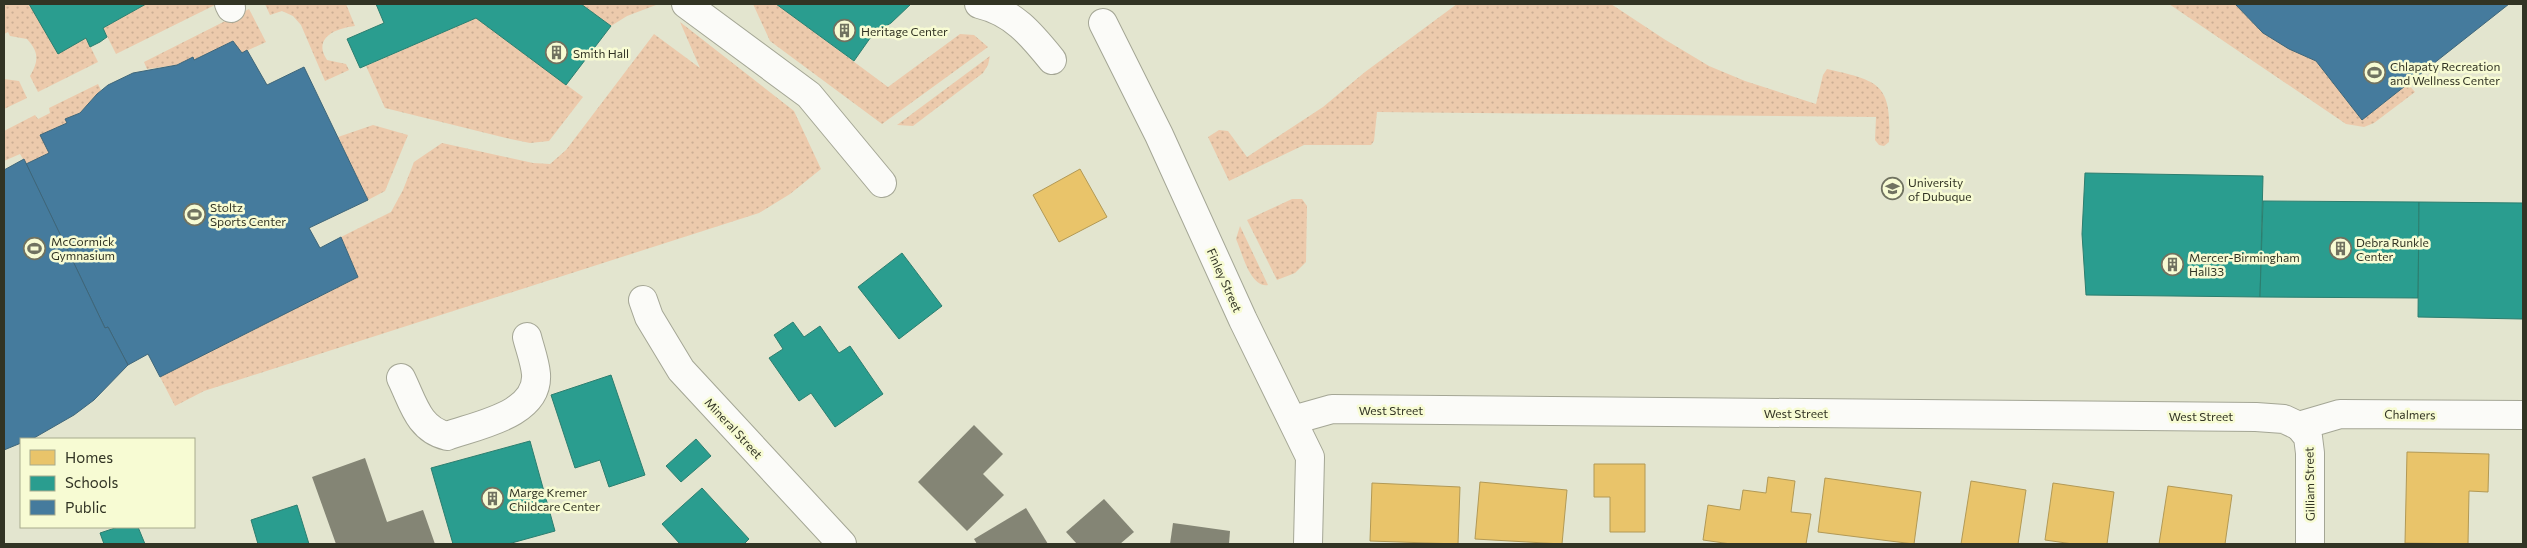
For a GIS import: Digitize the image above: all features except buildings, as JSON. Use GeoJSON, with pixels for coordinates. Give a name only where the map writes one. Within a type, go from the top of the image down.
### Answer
{"type":"FeatureCollection","features":[{"type":"Feature","properties":{"kind":"street"},"geometry":{"type":"LineString","coordinates":[[686,4],[809,95],[882,183]]}},
{"type":"Feature","properties":{"kind":"street"},"geometry":{"type":"LineString","coordinates":[[959,4],[964,4]]}},
{"type":"Feature","properties":{"kind":"street"},"geometry":{"type":"LineString","coordinates":[[979,4],[1002,12],[1027,28],[1052,60]]}},
{"type":"Feature","properties":{"kind":"street","name":"Finley Street"},"geometry":{"type":"LineString","coordinates":[[1103,23],[1159,135],[1242,320],[1310,457],[1308,544]]}},
{"type":"Feature","properties":{"kind":"street","name":"Mineral Street"},"geometry":{"type":"LineString","coordinates":[[643,300],[649,317],[681,370],[842,544]]}},
{"type":"Feature","properties":{"kind":"street"},"geometry":{"type":"LineString","coordinates":[[401,378],[425,426],[436,433],[447,436],[515,412],[526,403],[534,390],[536,376],[527,336]]}},
{"type":"Feature","properties":{"kind":"street","name":"West Street"},"geometry":{"type":"LineString","coordinates":[[1293,420],[1332,409],[2256,417],[2284,419],[2300,426]]}},
{"type":"Feature","properties":{"kind":"street","name":"Chalmers"},"geometry":{"type":"LineString","coordinates":[[2300,426],[2340,414],[2523,415]]}},
{"type":"Feature","properties":{"kind":"street","name":"Gilliam Street"},"geometry":{"type":"LineString","coordinates":[[2300,426],[2308,437],[2310,453],[2310,544]]}},
{"type":"Feature","properties":{"kind":"shaded area"},"geometry":{"type":"Polygon","coordinates":[[[4,4],[29,4],[58,53],[86,38],[98,62],[38,92],[30,76],[35,66],[36,52],[27,39],[10,36],[8,32],[4,34],[4,4]]]}},
{"type":"Feature","properties":{"kind":"shaded area"},"geometry":{"type":"Polygon","coordinates":[[[146,4],[217,4],[116,54],[103,28],[146,4]]]}},
{"type":"Feature","properties":{"kind":"shaded area"},"geometry":{"type":"Polygon","coordinates":[[[265,4],[346,4],[355,26],[341,29],[329,35],[323,45],[323,52],[327,60],[346,64],[349,70],[325,81],[301,25],[293,16],[282,11],[270,15],[265,4]]]}},
{"type":"Feature","properties":{"kind":"shaded area"},"geometry":{"type":"Polygon","coordinates":[[[581,4],[656,5],[627,16],[611,26],[581,4]]]}},
{"type":"Feature","properties":{"kind":"shaded area"},"geometry":{"type":"Polygon","coordinates":[[[753,4],[776,4],[888,87],[960,34],[974,35],[988,47],[882,124],[770,41],[753,4]]]}},
{"type":"Feature","properties":{"kind":"shaded area"},"geometry":{"type":"Polygon","coordinates":[[[1457,4],[1611,4],[1709,66],[1745,81],[1816,104],[1823,75],[1827,69],[1859,77],[1879,88],[1885,97],[1888,108],[1889,142],[1884,146],[1879,145],[1875,140],[1876,117],[1377,112],[1374,141],[1371,145],[1304,145],[1229,181],[1208,137],[1219,130],[1228,131],[1247,157],[1323,107],[1365,72],[1457,4]]]}},
{"type":"Feature","properties":{"kind":"shaded area"},"geometry":{"type":"Polygon","coordinates":[[[2169,4],[2235,4],[2263,33],[2289,49],[2316,61],[2362,120],[2408,84],[2415,92],[2374,123],[2364,127],[2346,124],[2169,4]]]}},
{"type":"Feature","properties":{"kind":"shaded area"},"geometry":{"type":"Polygon","coordinates":[[[249,9],[266,42],[242,53],[233,41],[194,60],[193,57],[177,65],[147,69],[144,62],[249,9]]]}},
{"type":"Feature","properties":{"kind":"shaded area"},"geometry":{"type":"Polygon","coordinates":[[[476,18],[583,97],[549,141],[530,143],[385,108],[366,66],[476,18]]]}},
{"type":"Feature","properties":{"kind":"shaded area"},"geometry":{"type":"Polygon","coordinates":[[[680,22],[794,111],[821,169],[790,194],[759,213],[204,391],[175,406],[160,377],[358,277],[341,237],[391,212],[403,190],[414,162],[442,143],[533,163],[550,164],[566,150],[654,34],[700,68],[680,22]]]}},
{"type":"Feature","properties":{"kind":"shaded area"},"geometry":{"type":"Polygon","coordinates":[[[990,56],[988,65],[983,73],[913,126],[897,125],[990,56]]]}},
{"type":"Feature","properties":{"kind":"shaded area"},"geometry":{"type":"Polygon","coordinates":[[[4,79],[19,81],[27,98],[4,109],[4,79]]]}},
{"type":"Feature","properties":{"kind":"shaded area"},"geometry":{"type":"Polygon","coordinates":[[[98,84],[101,90],[80,113],[66,119],[67,123],[41,135],[49,153],[26,164],[20,154],[4,161],[4,131],[35,115],[38,119],[50,113],[49,108],[98,84]]]}},
{"type":"Feature","properties":{"kind":"shaded area"},"geometry":{"type":"Polygon","coordinates":[[[373,125],[408,135],[385,191],[368,200],[338,137],[373,125]]]}},
{"type":"Feature","properties":{"kind":"shaded area"},"geometry":{"type":"Polygon","coordinates":[[[1292,199],[1302,199],[1307,206],[1306,262],[1295,273],[1277,280],[1247,220],[1292,199]]]}},
{"type":"Feature","properties":{"kind":"shaded area"},"geometry":{"type":"Polygon","coordinates":[[[1240,226],[1268,285],[1256,281],[1248,268],[1236,239],[1240,226]]]}},
{"type":"Feature","properties":{"kind":"place","name":"Heritage Center"},"geometry":{"type":"Point","coordinates":[845,31]}},
{"type":"Feature","properties":{"kind":"place","name":"Smith Hall"},"geometry":{"type":"Point","coordinates":[557,53]}},
{"type":"Feature","properties":{"kind":"place","name":"Chlapaty Recreation and Wellness Center"},"geometry":{"type":"Point","coordinates":[2374,73]}},
{"type":"Feature","properties":{"kind":"place","name":"University of Dubuque"},"geometry":{"type":"Point","coordinates":[1892,189]}},
{"type":"Feature","properties":{"kind":"place","name":"Stoltz Sports Center"},"geometry":{"type":"Point","coordinates":[194,214]}},
{"type":"Feature","properties":{"kind":"place","name":"McCormick Gymnasium"},"geometry":{"type":"Point","coordinates":[35,248]}},
{"type":"Feature","properties":{"kind":"place","name":"Debra Runkle Center"},"geometry":{"type":"Point","coordinates":[2340,249]}},
{"type":"Feature","properties":{"kind":"place","name":"Mercer-Birmingham Hall33"},"geometry":{"type":"Point","coordinates":[2173,264]}},
{"type":"Feature","properties":{"kind":"place","name":"Marge Kremer Childcare Center"},"geometry":{"type":"Point","coordinates":[493,499]}}]}
